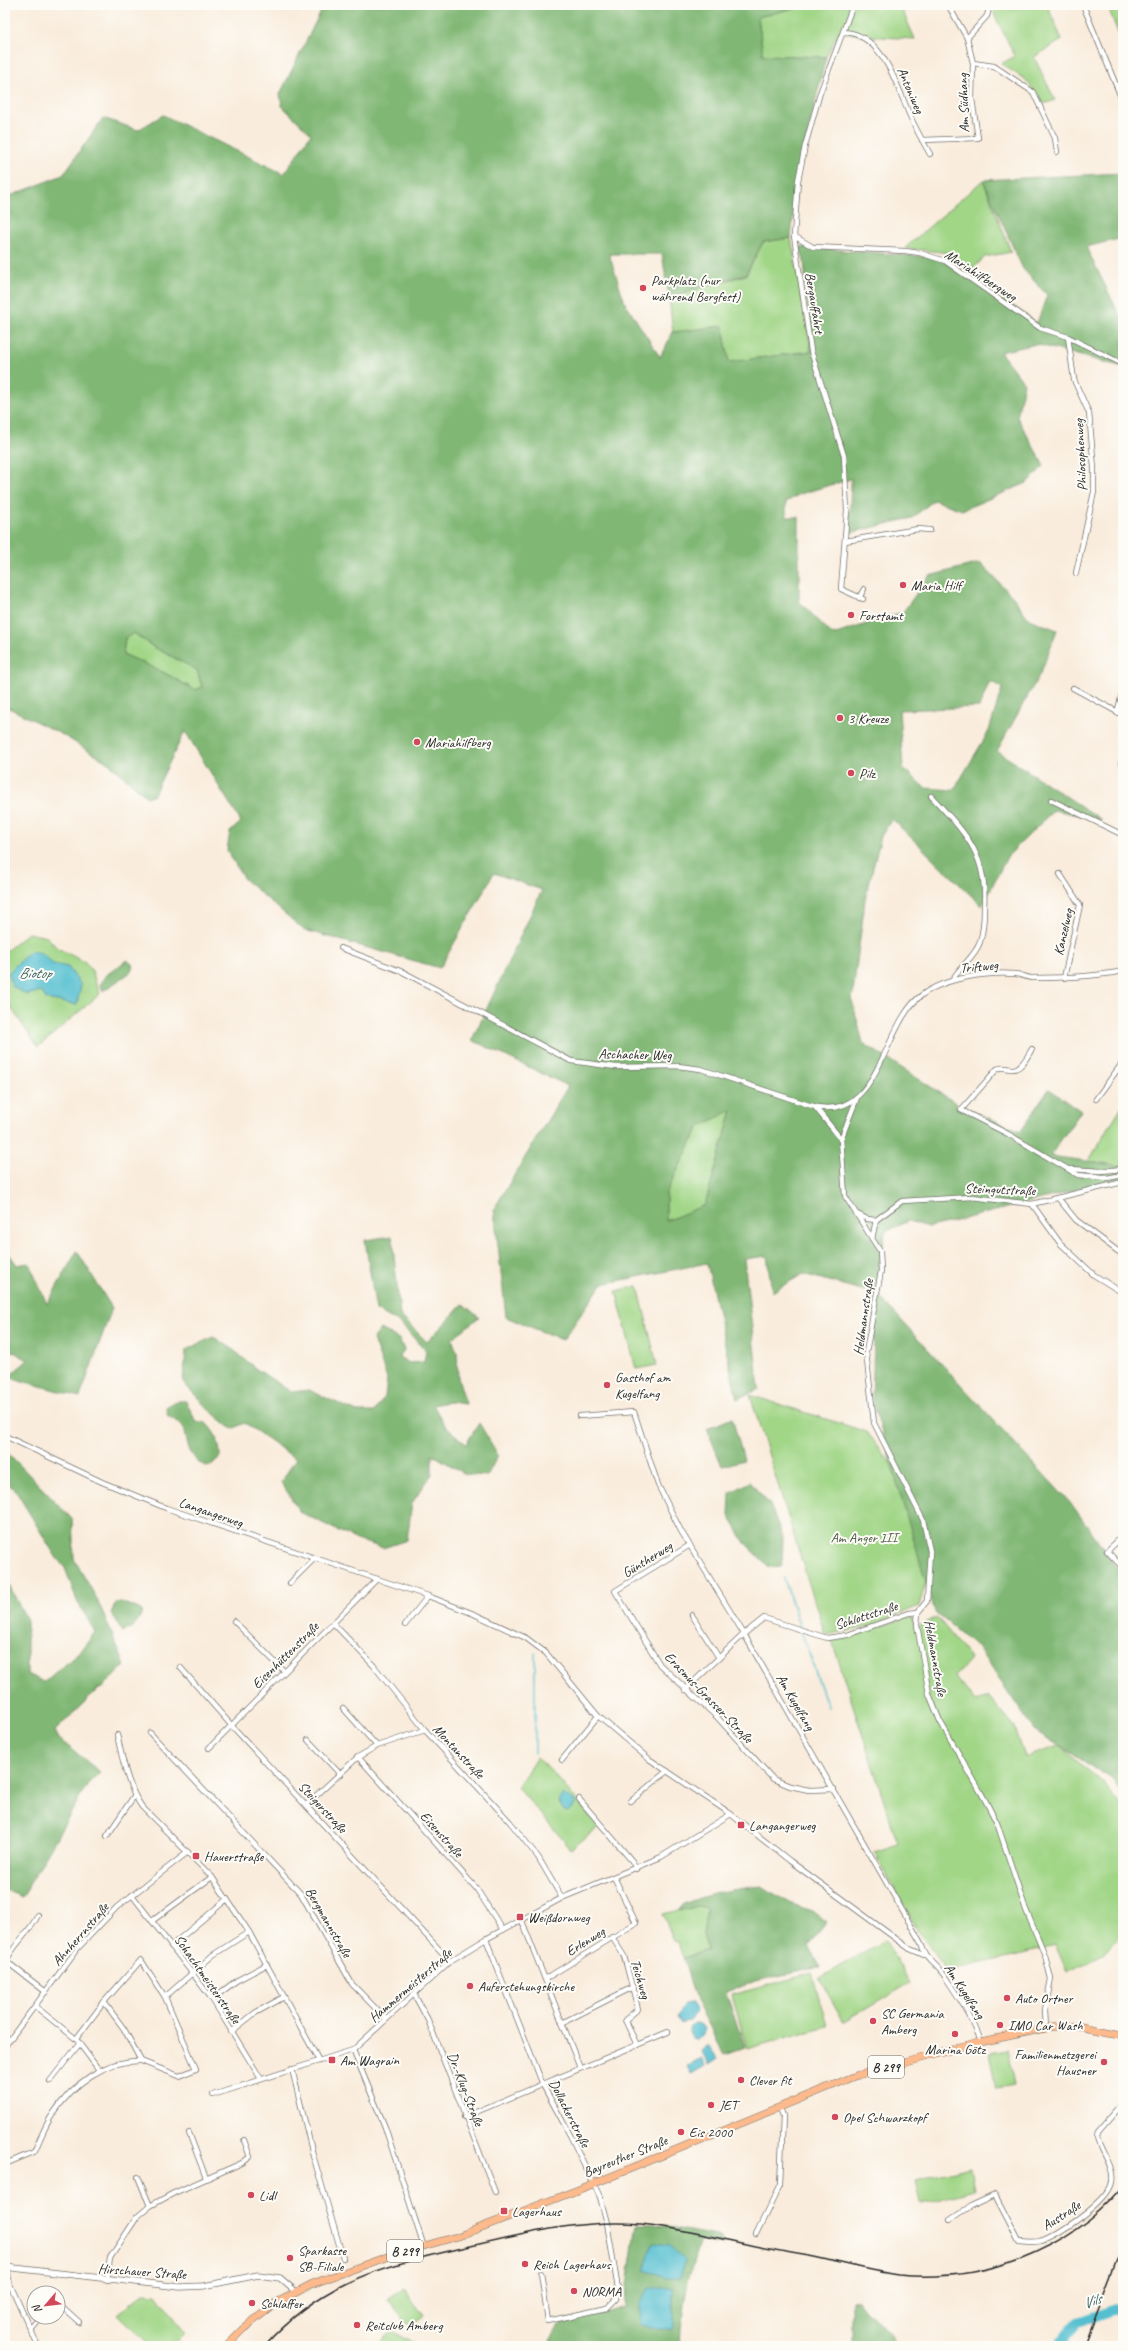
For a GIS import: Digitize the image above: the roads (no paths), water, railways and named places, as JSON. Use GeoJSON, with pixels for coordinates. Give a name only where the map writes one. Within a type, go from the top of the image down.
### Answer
{"type":"FeatureCollection","features":[{"type":"Feature","properties":{"kind":"main road","name":"Bayreuther Straße"},"geometry":{"type":"LineString","coordinates":[[226,2346],[243,2329],[295,2292],[352,2268],[460,2236],[876,2070],[981,2042],[1046,2028],[1077,2026],[1123,2035]]}},
{"type":"Feature","properties":{"kind":"street","name":"Bergauffahrt"},"geometry":{"type":"LineString","coordinates":[[853,5],[820,93],[805,146],[798,181],[794,236],[811,351],[844,456],[847,485],[845,541],[841,589],[861,598],[864,589]]}},
{"type":"Feature","properties":{"kind":"street","name":"Am Südhang"},"geometry":{"type":"LineString","coordinates":[[922,140],[978,138],[972,99],[973,63],[967,38],[948,5]]}},
{"type":"Feature","properties":{"kind":"street"},"geometry":{"type":"LineString","coordinates":[[967,38],[987,16],[990,5]]}},
{"type":"Feature","properties":{"kind":"street"},"geometry":{"type":"LineString","coordinates":[[1084,5],[1123,102]]}},
{"type":"Feature","properties":{"kind":"street","name":"Antoniweg"},"geometry":{"type":"LineString","coordinates":[[844,32],[854,32],[868,41],[890,66],[922,140],[930,154]]}},
{"type":"Feature","properties":{"kind":"street","name":"Am Südhang"},"geometry":{"type":"LineString","coordinates":[[973,63],[994,66],[1033,92],[1055,138],[1057,152]]}},
{"type":"Feature","properties":{"kind":"street","name":"Mariahilfbergweg"},"geometry":{"type":"LineString","coordinates":[[794,236],[813,247],[905,251],[920,253],[945,261],[1040,328],[1068,337],[1123,364]]}},
{"type":"Feature","properties":{"kind":"street","name":"Philosophenweg"},"geometry":{"type":"LineString","coordinates":[[1068,337],[1074,380],[1089,413],[1094,468],[1094,492],[1076,573]]}},
{"type":"Feature","properties":{"kind":"street"},"geometry":{"type":"LineString","coordinates":[[845,541],[918,529],[930,530]]}},
{"type":"Feature","properties":{"kind":"street"},"geometry":{"type":"LineString","coordinates":[[1073,688],[1123,715]]}},
{"type":"Feature","properties":{"kind":"street"},"geometry":{"type":"LineString","coordinates":[[1117,713],[1123,690]]}},
{"type":"Feature","properties":{"kind":"street"},"geometry":{"type":"LineString","coordinates":[[931,796],[973,845],[983,869],[985,897],[980,943],[972,957],[958,971],[953,979]]}},
{"type":"Feature","properties":{"kind":"street"},"geometry":{"type":"LineString","coordinates":[[1051,800],[1123,835]]}},
{"type":"Feature","properties":{"kind":"street","name":"Kanzelweg"},"geometry":{"type":"LineString","coordinates":[[1060,874],[1080,905],[1064,978]]}},
{"type":"Feature","properties":{"kind":"street","name":"Aschacher Weg"},"geometry":{"type":"LineString","coordinates":[[341,948],[403,972],[570,1061],[616,1067],[678,1066],[701,1069],[814,1107],[841,1106],[857,1098],[875,1075],[880,1064]]}},
{"type":"Feature","properties":{"kind":"street","name":"Triftweg"},"geometry":{"type":"LineString","coordinates":[[880,1064],[904,1015],[912,1003],[922,994],[953,979],[1015,974],[1030,978],[1064,978],[1123,971]]}},
{"type":"Feature","properties":{"kind":"street"},"geometry":{"type":"LineString","coordinates":[[1032,1049],[1020,1066],[1014,1069],[1003,1067],[997,1069],[961,1110],[1008,1134],[1078,1175],[1107,1178],[1123,1175]]}},
{"type":"Feature","properties":{"kind":"street"},"geometry":{"type":"LineString","coordinates":[[1096,1099],[1123,1062]]}},
{"type":"Feature","properties":{"kind":"street"},"geometry":{"type":"LineString","coordinates":[[814,1107],[841,1139],[857,1098]]}},
{"type":"Feature","properties":{"kind":"street","name":"Heldmannstraße"},"geometry":{"type":"LineString","coordinates":[[841,1139],[845,1196],[880,1251],[881,1271],[866,1352],[874,1423],[923,1520],[930,1551],[927,1601],[918,1612],[917,1625],[929,1694],[940,1721],[996,1823],[1026,1910],[1049,1966],[1051,1979],[1045,2010],[1046,2028]]}},
{"type":"Feature","properties":{"kind":"street"},"geometry":{"type":"LineString","coordinates":[[1064,1168],[1101,1171],[1123,1169]]}},
{"type":"Feature","properties":{"kind":"street","name":"Steingutstraße"},"geometry":{"type":"LineString","coordinates":[[876,1220],[902,1201],[972,1197],[1032,1204],[1123,1182]]}},
{"type":"Feature","properties":{"kind":"street"},"geometry":{"type":"LineString","coordinates":[[1058,1198],[1076,1220],[1123,1255]]}},
{"type":"Feature","properties":{"kind":"street"},"geometry":{"type":"LineString","coordinates":[[1032,1204],[1060,1243],[1094,1275],[1123,1293]]}},
{"type":"Feature","properties":{"kind":"street"},"geometry":{"type":"LineString","coordinates":[[856,1213],[867,1219],[876,1220],[872,1239]]}},
{"type":"Feature","properties":{"kind":"street","name":"Am Kugelfang"},"geometry":{"type":"LineString","coordinates":[[580,1416],[634,1412],[658,1485],[690,1546],[744,1634],[834,1789],[921,1943],[924,1955],[942,1973],[972,2021],[981,2042]]}},
{"type":"Feature","properties":{"kind":"street","name":"Langangerweg"},"geometry":{"type":"LineString","coordinates":[[5,1436],[102,1482],[166,1508],[428,1596],[474,1614],[526,1638],[546,1653],[598,1716],[649,1759],[731,1814],[829,1890],[910,1949],[924,1955]]}},
{"type":"Feature","properties":{"kind":"street"},"geometry":{"type":"LineString","coordinates":[[1123,1536],[1107,1551],[1123,1568]]}},
{"type":"Feature","properties":{"kind":"street","name":"Güntherweg"},"geometry":{"type":"LineString","coordinates":[[615,1591],[690,1546]]}},
{"type":"Feature","properties":{"kind":"street"},"geometry":{"type":"LineString","coordinates":[[290,1583],[315,1558]]}},
{"type":"Feature","properties":{"kind":"street","name":"Eisenhüttenstraße"},"geometry":{"type":"LineString","coordinates":[[209,1748],[377,1579]]}},
{"type":"Feature","properties":{"kind":"street","name":"Erasmus-Grasser-Straße"},"geometry":{"type":"LineString","coordinates":[[615,1591],[660,1665],[717,1717],[773,1778],[790,1786],[809,1790],[834,1789]]}},
{"type":"Feature","properties":{"kind":"street"},"geometry":{"type":"LineString","coordinates":[[405,1625],[428,1596]]}},
{"type":"Feature","properties":{"kind":"street","name":"Schlottstraße"},"geometry":{"type":"LineString","coordinates":[[686,1690],[744,1634],[764,1618],[827,1638],[847,1635],[909,1613],[918,1612]]}},
{"type":"Feature","properties":{"kind":"street"},"geometry":{"type":"LineString","coordinates":[[692,1615],[719,1658]]}},
{"type":"Feature","properties":{"kind":"street"},"geometry":{"type":"LineString","coordinates":[[234,1621],[284,1671]]}},
{"type":"Feature","properties":{"kind":"street","name":"Montanstraße"},"geometry":{"type":"LineString","coordinates":[[333,1623],[374,1666],[425,1730],[510,1822],[538,1857],[562,1898]]}},
{"type":"Feature","properties":{"kind":"street","name":"Steigerstraße"},"geometry":{"type":"LineString","coordinates":[[180,1667],[232,1726],[450,1961]]}},
{"type":"Feature","properties":{"kind":"street"},"geometry":{"type":"LineString","coordinates":[[343,1708],[377,1746]]}},
{"type":"Feature","properties":{"kind":"street"},"geometry":{"type":"LineString","coordinates":[[562,1760],[598,1716]]}},
{"type":"Feature","properties":{"kind":"street"},"geometry":{"type":"LineString","coordinates":[[306,1806],[358,1757],[377,1746],[425,1730]]}},
{"type":"Feature","properties":{"kind":"street","name":"Bergmannstraße"},"geometry":{"type":"LineString","coordinates":[[150,1733],[301,1894],[352,1984],[386,2019]]}},
{"type":"Feature","properties":{"kind":"street"},"geometry":{"type":"LineString","coordinates":[[117,1735],[128,1780],[134,1796],[142,1807],[212,1877],[249,1932],[319,2061]]}},
{"type":"Feature","properties":{"kind":"street"},"geometry":{"type":"LineString","coordinates":[[308,1740],[340,1774]]}},
{"type":"Feature","properties":{"kind":"street","name":"Eisenstraße"},"geometry":{"type":"LineString","coordinates":[[358,1757],[476,1888],[503,1930]]}},
{"type":"Feature","properties":{"kind":"street"},"geometry":{"type":"LineString","coordinates":[[631,1801],[667,1771]]}},
{"type":"Feature","properties":{"kind":"street"},"geometry":{"type":"LineString","coordinates":[[107,1836],[134,1796]]}},
{"type":"Feature","properties":{"kind":"street"},"geometry":{"type":"LineString","coordinates":[[579,1799],[632,1861],[636,1869]]}},
{"type":"Feature","properties":{"kind":"street","name":"Hammermeisterstraße"},"geometry":{"type":"LineString","coordinates":[[353,2050],[450,1961],[486,1939],[522,1921],[562,1898],[636,1869],[678,1848],[731,1814]]}},
{"type":"Feature","properties":{"kind":"street","name":"Ahnherrnstraße"},"geometry":{"type":"LineString","coordinates":[[5,2046],[36,2007],[78,1948],[117,1907],[188,1852]]}},
{"type":"Feature","properties":{"kind":"street"},"geometry":{"type":"LineString","coordinates":[[152,1921],[212,1877]]}},
{"type":"Feature","properties":{"kind":"street","name":"Erlenweg"},"geometry":{"type":"LineString","coordinates":[[545,1979],[636,1923],[614,1877]]}},
{"type":"Feature","properties":{"kind":"street","name":"Schachtmeisterstraße"},"geometry":{"type":"LineString","coordinates":[[132,1895],[212,1999],[261,2079]]}},
{"type":"Feature","properties":{"kind":"street"},"geometry":{"type":"LineString","coordinates":[[171,1946],[227,1899]]}},
{"type":"Feature","properties":{"kind":"street"},"geometry":{"type":"LineString","coordinates":[[38,1915],[33,1926],[7,1956],[5,1964],[11,1965],[46,1992]]}},
{"type":"Feature","properties":{"kind":"street"},"geometry":{"type":"LineString","coordinates":[[522,1921],[580,2068]]}},
{"type":"Feature","properties":{"kind":"street"},"geometry":{"type":"LineString","coordinates":[[165,1997],[213,1955],[249,1932]]}},
{"type":"Feature","properties":{"kind":"street","name":"Teichweg"},"geometry":{"type":"LineString","coordinates":[[612,1937],[624,1956],[633,1987],[638,2009],[625,2020],[637,2045]]}},
{"type":"Feature","properties":{"kind":"street","name":"Dollackerstraße"},"geometry":{"type":"LineString","coordinates":[[486,1939],[543,2085],[570,2135],[600,2197],[607,2223],[618,2289],[613,2303],[607,2308],[599,2311],[548,2321],[541,2273]]}},
{"type":"Feature","properties":{"kind":"street"},"geometry":{"type":"LineString","coordinates":[[5,2164],[34,2152],[52,2114],[73,2089],[99,2070],[126,2061],[141,2061],[179,2076],[196,2069],[165,1997],[141,1960],[104,2002],[50,2081]]}},
{"type":"Feature","properties":{"kind":"street"},"geometry":{"type":"LineString","coordinates":[[212,1999],[236,1981],[266,1964]]}},
{"type":"Feature","properties":{"kind":"street"},"geometry":{"type":"LineString","coordinates":[[562,2023],[633,1987]]}},
{"type":"Feature","properties":{"kind":"street","name":"Dr.-Klug-Straße"},"geometry":{"type":"LineString","coordinates":[[414,1994],[428,2020],[464,2117],[495,2192]]}},
{"type":"Feature","properties":{"kind":"street"},"geometry":{"type":"LineString","coordinates":[[231,2032],[255,2013],[284,1997]]}},
{"type":"Feature","properties":{"kind":"street"},"geometry":{"type":"LineString","coordinates":[[104,2002],[124,2029],[141,2061]]}},
{"type":"Feature","properties":{"kind":"street"},"geometry":{"type":"LineString","coordinates":[[36,2007],[78,2041],[99,2070]]}},
{"type":"Feature","properties":{"kind":"street"},"geometry":{"type":"LineString","coordinates":[[464,2117],[668,2032]]}},
{"type":"Feature","properties":{"kind":"street"},"geometry":{"type":"LineString","coordinates":[[213,2096],[353,2050],[385,2126],[424,2247]]}},
{"type":"Feature","properties":{"kind":"street"},"geometry":{"type":"LineString","coordinates":[[292,2070],[313,2155],[343,2258]]}},
{"type":"Feature","properties":{"kind":"street","name":"Austraße"},"geometry":{"type":"LineString","coordinates":[[951,2219],[971,2206],[995,2195],[1019,2241],[1040,2241],[1074,2222],[1105,2194],[1112,2183],[1112,2173],[1097,2136],[1098,2131],[1123,2102]]}},
{"type":"Feature","properties":{"kind":"street"},"geometry":{"type":"LineString","coordinates":[[756,2234],[780,2185],[783,2116],[780,2108]]}},
{"type":"Feature","properties":{"kind":"street"},"geometry":{"type":"LineString","coordinates":[[189,2133],[206,2178]]}},
{"type":"Feature","properties":{"kind":"street"},"geometry":{"type":"LineString","coordinates":[[106,2280],[110,2258],[137,2217],[150,2206],[206,2178],[242,2163],[250,2157],[244,2140]]}},
{"type":"Feature","properties":{"kind":"street"},"geometry":{"type":"LineString","coordinates":[[138,2177],[150,2206]]}},
{"type":"Feature","properties":{"kind":"street"},"geometry":{"type":"LineString","coordinates":[[7,2267],[8,2280],[38,2346]]}},
{"type":"Feature","properties":{"kind":"street","name":"Hirschauer Straße"},"geometry":{"type":"LineString","coordinates":[[7,2267],[106,2280],[180,2287],[204,2286],[258,2275],[280,2278],[295,2292]]}},
{"type":"Feature","properties":{"kind":"street"},"geometry":{"type":"LineString","coordinates":[[66,2310],[79,2322]]}},
{"type":"Feature","properties":{"kind":"street"},"geometry":{"type":"LineString","coordinates":[[30,2329],[33,2325]]}},
{"type":"Feature","properties":{"kind":"water","name":"Biotop"},"geometry":{"type":"Polygon","coordinates":[[[30,951],[42,953],[53,964],[68,967],[81,985],[77,1005],[46,999],[41,991],[27,995],[12,986],[8,973],[30,951]]]}},
{"type":"Feature","properties":{"kind":"water"},"geometry":{"type":"Polygon","coordinates":[[[563,1794],[575,1802],[575,1805],[569,1812],[564,1811],[558,1801],[563,1794]]]}},
{"type":"Feature","properties":{"kind":"water"},"geometry":{"type":"Polygon","coordinates":[[[691,2004],[696,2012],[689,2020],[681,2024],[677,2017],[681,2009],[685,2005],[691,2004]]]}},
{"type":"Feature","properties":{"kind":"water"},"geometry":{"type":"Polygon","coordinates":[[[696,2023],[702,2025],[704,2031],[702,2037],[696,2039],[690,2037],[688,2031],[690,2025],[696,2023]]]}},
{"type":"Feature","properties":{"kind":"water"},"geometry":{"type":"Polygon","coordinates":[[[708,2045],[718,2059],[709,2065],[700,2051],[708,2045]]]}},
{"type":"Feature","properties":{"kind":"water"},"geometry":{"type":"Polygon","coordinates":[[[701,2058],[705,2066],[691,2074],[687,2066],[701,2058]]]}},
{"type":"Feature","properties":{"kind":"water"},"geometry":{"type":"Polygon","coordinates":[[[653,2243],[670,2245],[684,2259],[681,2278],[666,2278],[644,2270],[653,2243]]]}},
{"type":"Feature","properties":{"kind":"water"},"geometry":{"type":"Polygon","coordinates":[[[649,2288],[673,2288],[673,2330],[639,2325],[640,2305],[649,2288]]]}},
{"type":"Feature","properties":{"kind":"waterway"},"geometry":{"type":"LineString","coordinates":[[784,1578],[800,1628]]}},
{"type":"Feature","properties":{"kind":"waterway"},"geometry":{"type":"LineString","coordinates":[[801,1631],[828,1707]]}},
{"type":"Feature","properties":{"kind":"waterway"},"geometry":{"type":"LineString","coordinates":[[535,1653],[535,1753]]}},
{"type":"Feature","properties":{"kind":"waterway","name":"Vils"},"geometry":{"type":"LineString","coordinates":[[1057,2346],[1078,2322],[1116,2309],[1123,2310]]}},
{"type":"Feature","properties":{"kind":"railway"},"geometry":{"type":"LineString","coordinates":[[264,2346],[304,2309],[346,2283],[418,2258],[542,2230],[591,2224],[616,2223],[653,2225],[899,2275],[931,2276],[962,2274],[992,2268],[1022,2258],[1050,2245],[1076,2229],[1101,2209],[1123,2187]]}},
{"type":"Feature","properties":{"kind":"railway"},"geometry":{"type":"LineString","coordinates":[[1084,2346],[1123,2245]]}},
{"type":"Feature","properties":{"kind":"place","name":"Parkplatz (nur während Bergfest)"},"geometry":{"type":"Point","coordinates":[643,288]}},
{"type":"Feature","properties":{"kind":"place","name":"Maria Hilf"},"geometry":{"type":"Point","coordinates":[903,585]}},
{"type":"Feature","properties":{"kind":"place","name":"Forstamt"},"geometry":{"type":"Point","coordinates":[851,615]}},
{"type":"Feature","properties":{"kind":"place","name":"3 Kreuze"},"geometry":{"type":"Point","coordinates":[840,718]}},
{"type":"Feature","properties":{"kind":"place","name":"Mariahilfberg"},"geometry":{"type":"Point","coordinates":[417,742]}},
{"type":"Feature","properties":{"kind":"place","name":"Pilz"},"geometry":{"type":"Point","coordinates":[851,773]}},
{"type":"Feature","properties":{"kind":"place","name":"Gasthof am Kugelfang"},"geometry":{"type":"Point","coordinates":[607,1385]}},
{"type":"Feature","properties":{"kind":"place","name":"Langangerweg"},"geometry":{"type":"Point","coordinates":[741,1825]}},
{"type":"Feature","properties":{"kind":"place","name":"Hauerstraße"},"geometry":{"type":"Point","coordinates":[196,1856]}},
{"type":"Feature","properties":{"kind":"place","name":"Weißdornweg"},"geometry":{"type":"Point","coordinates":[520,1917]}},
{"type":"Feature","properties":{"kind":"place","name":"Auferstehungskirche"},"geometry":{"type":"Point","coordinates":[470,1986]}},
{"type":"Feature","properties":{"kind":"place","name":"Auto Ortner"},"geometry":{"type":"Point","coordinates":[1007,1998]}},
{"type":"Feature","properties":{"kind":"place","name":"SC Germania Amberg"},"geometry":{"type":"Point","coordinates":[873,2021]}},
{"type":"Feature","properties":{"kind":"place","name":"IMO Car Wash"},"geometry":{"type":"Point","coordinates":[1000,2025]}},
{"type":"Feature","properties":{"kind":"place","name":"Marina Götz"},"geometry":{"type":"Point","coordinates":[955,2034]}},
{"type":"Feature","properties":{"kind":"place","name":"Am Wagrain"},"geometry":{"type":"Point","coordinates":[332,2060]}},
{"type":"Feature","properties":{"kind":"place","name":"Familienmetzgerei Hausner"},"geometry":{"type":"Point","coordinates":[1104,2062]}},
{"type":"Feature","properties":{"kind":"place","name":"Clever fit"},"geometry":{"type":"Point","coordinates":[741,2080]}},
{"type":"Feature","properties":{"kind":"place","name":"JET"},"geometry":{"type":"Point","coordinates":[711,2105]}},
{"type":"Feature","properties":{"kind":"place","name":"Opel Schwarzkopf"},"geometry":{"type":"Point","coordinates":[835,2117]}},
{"type":"Feature","properties":{"kind":"place","name":"Eis 2000"},"geometry":{"type":"Point","coordinates":[681,2132]}},
{"type":"Feature","properties":{"kind":"place","name":"Lidl"},"geometry":{"type":"Point","coordinates":[251,2195]}},
{"type":"Feature","properties":{"kind":"place","name":"Lagerhaus"},"geometry":{"type":"Point","coordinates":[504,2211]}},
{"type":"Feature","properties":{"kind":"place","name":"Sparkasse SB-Filiale"},"geometry":{"type":"Point","coordinates":[290,2258]}},
{"type":"Feature","properties":{"kind":"place","name":"Reich Lagerhaus"},"geometry":{"type":"Point","coordinates":[525,2264]}},
{"type":"Feature","properties":{"kind":"place","name":"NORMA"},"geometry":{"type":"Point","coordinates":[574,2291]}},
{"type":"Feature","properties":{"kind":"place","name":"Schlaffer"},"geometry":{"type":"Point","coordinates":[252,2303]}},
{"type":"Feature","properties":{"kind":"place","name":"Reitclub Amberg"},"geometry":{"type":"Point","coordinates":[357,2325]}},
{"type":"Feature","properties":{"kind":"park label","name":"Am Anger III"},"geometry":{"type":"Point","coordinates":[864,1537]}}]}
